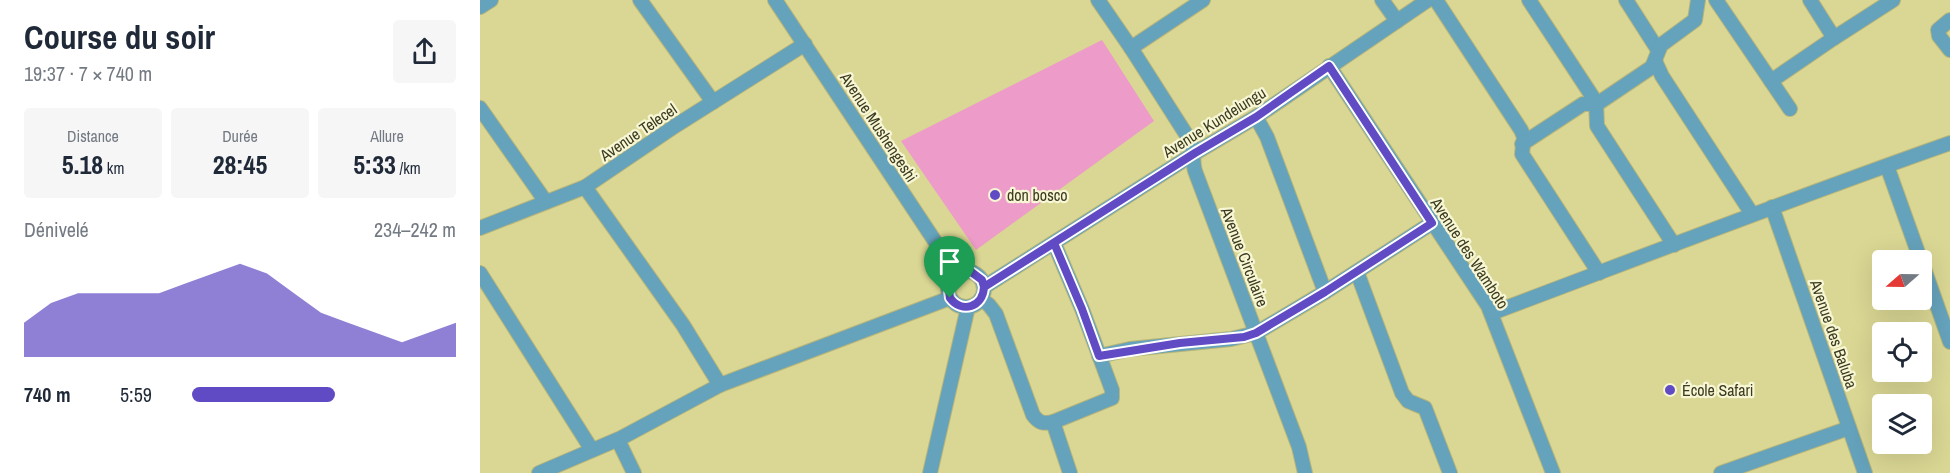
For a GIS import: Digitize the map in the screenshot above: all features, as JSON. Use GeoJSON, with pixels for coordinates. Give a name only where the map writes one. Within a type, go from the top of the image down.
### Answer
{"type":"FeatureCollection","features":[{"type":"Feature","properties":{"kind":"street"},"geometry":{"type":"LineString","coordinates":[[480,7],[491,0]]}},
{"type":"Feature","properties":{"kind":"street"},"geometry":{"type":"LineString","coordinates":[[640,0],[713,102]]}},
{"type":"Feature","properties":{"kind":"street","name":"Avenue Mushengeshi"},"geometry":{"type":"LineString","coordinates":[[775,0],[956,273]]}},
{"type":"Feature","properties":{"kind":"street","name":"Avenue Circulaire"},"geometry":{"type":"LineString","coordinates":[[1098,0],[1188,136],[1195,153],[1195,171],[1299,447],[1305,473]]}},
{"type":"Feature","properties":{"kind":"street"},"geometry":{"type":"LineString","coordinates":[[1131,48],[1203,0]]}},
{"type":"Feature","properties":{"kind":"street"},"geometry":{"type":"LineString","coordinates":[[1382,0],[1396,21]]}},
{"type":"Feature","properties":{"kind":"street","name":"Avenue Kundelungu"},"geometry":{"type":"LineString","coordinates":[[983,293],[1054,243],[1256,117],[1428,0]]}},
{"type":"Feature","properties":{"kind":"street"},"geometry":{"type":"LineString","coordinates":[[1436,0],[1521,130],[1524,137],[1521,150],[1523,156],[1599,273]]}},
{"type":"Feature","properties":{"kind":"street"},"geometry":{"type":"LineString","coordinates":[[1529,0],[1597,104],[1597,126],[1674,245]]}},
{"type":"Feature","properties":{"kind":"street"},"geometry":{"type":"LineString","coordinates":[[1626,0],[1657,56],[1662,76],[1752,214]]}},
{"type":"Feature","properties":{"kind":"street"},"geometry":{"type":"LineString","coordinates":[[1522,144],[1583,104],[1597,104],[1652,68],[1662,45],[1695,20],[1698,0]]}},
{"type":"Feature","properties":{"kind":"street"},"geometry":{"type":"LineString","coordinates":[[1716,0],[1790,109]]}},
{"type":"Feature","properties":{"kind":"street"},"geometry":{"type":"LineString","coordinates":[[1810,0],[1834,38]]}},
{"type":"Feature","properties":{"kind":"street"},"geometry":{"type":"LineString","coordinates":[[1771,81],[1893,0]]}},
{"type":"Feature","properties":{"kind":"street"},"geometry":{"type":"LineString","coordinates":[[1950,20],[1938,30],[1950,50]]}},
{"type":"Feature","properties":{"kind":"street","name":"Avenue Telecel"},"geometry":{"type":"LineString","coordinates":[[480,228],[585,187],[805,44]]}},
{"type":"Feature","properties":{"kind":"street","name":"Avenue des Wamboto"},"geometry":{"type":"LineString","coordinates":[[1329,66],[1492,313],[1554,473]]}},
{"type":"Feature","properties":{"kind":"street"},"geometry":{"type":"LineString","coordinates":[[480,108],[546,202]]}},
{"type":"Feature","properties":{"kind":"street"},"geometry":{"type":"LineString","coordinates":[[1256,117],[1267,137],[1325,292]]}},
{"type":"Feature","properties":{"kind":"street"},"geometry":{"type":"LineString","coordinates":[[1492,313],[1752,214],[1950,143]]}},
{"type":"Feature","properties":{"kind":"street"},"geometry":{"type":"LineString","coordinates":[[1887,166],[1917,250]]}},
{"type":"Feature","properties":{"kind":"street"},"geometry":{"type":"LineString","coordinates":[[585,187],[683,325],[720,384]]}},
{"type":"Feature","properties":{"kind":"street","name":"Avenue des Baluba"},"geometry":{"type":"LineString","coordinates":[[1772,207],[1865,473]]}},
{"type":"Feature","properties":{"kind":"street"},"geometry":{"type":"LineString","coordinates":[[1099,356],[1140,348],[1238,338],[1256,333],[1358,272],[1432,223]]}},
{"type":"Feature","properties":{"kind":"street"},"geometry":{"type":"LineString","coordinates":[[983,293],[978,303],[968,308],[958,306],[950,298],[948,284],[956,273],[970,271],[982,280],[983,293],[996,314],[1034,415],[1041,423],[1053,422],[1112,398],[1112,390],[1082,309],[1054,243]]}},
{"type":"Feature","properties":{"kind":"street"},"geometry":{"type":"LineString","coordinates":[[1358,272],[1402,393],[1408,401],[1425,408],[1449,473]]}},
{"type":"Feature","properties":{"kind":"street"},"geometry":{"type":"LineString","coordinates":[[480,273],[592,450]]}},
{"type":"Feature","properties":{"kind":"street"},"geometry":{"type":"LineString","coordinates":[[1932,292],[1950,342]]}},
{"type":"Feature","properties":{"kind":"street"},"geometry":{"type":"LineString","coordinates":[[539,473],[618,440],[720,384],[950,298]]}},
{"type":"Feature","properties":{"kind":"street"},"geometry":{"type":"LineString","coordinates":[[926,472],[968,308]]}},
{"type":"Feature","properties":{"kind":"street"},"geometry":{"type":"LineString","coordinates":[[1053,422],[1070,473]]}},
{"type":"Feature","properties":{"kind":"street"},"geometry":{"type":"LineString","coordinates":[[1721,473],[1849,428]]}},
{"type":"Feature","properties":{"kind":"street"},"geometry":{"type":"LineString","coordinates":[[618,440],[634,473]]}},
{"type":"Feature","properties":{"kind":"shaded area","name":"don bosco"},"geometry":{"type":"Polygon","coordinates":[[[1102,40],[1154,121],[976,250],[901,141],[1102,40]]]}},
{"type":"Feature","properties":{"kind":"place","name":"don bosco"},"geometry":{"type":"Point","coordinates":[995,195]}},
{"type":"Feature","properties":{"kind":"place","name":"École Safari"},"geometry":{"type":"Point","coordinates":[1670,390]}},
{"type":"Feature","properties":{"kind":"route"},"geometry":{"type":"LineString","coordinates":[[950,298],[948,284],[956,273],[970,271],[977,274],[984,287],[1195,153],[1256,117],[1329,66],[1432,223],[1285,317],[1244,337],[1131,349],[1099,356],[1054,243],[984,287],[981,299],[974,306],[968,308],[958,306],[950,298]]}}]}
